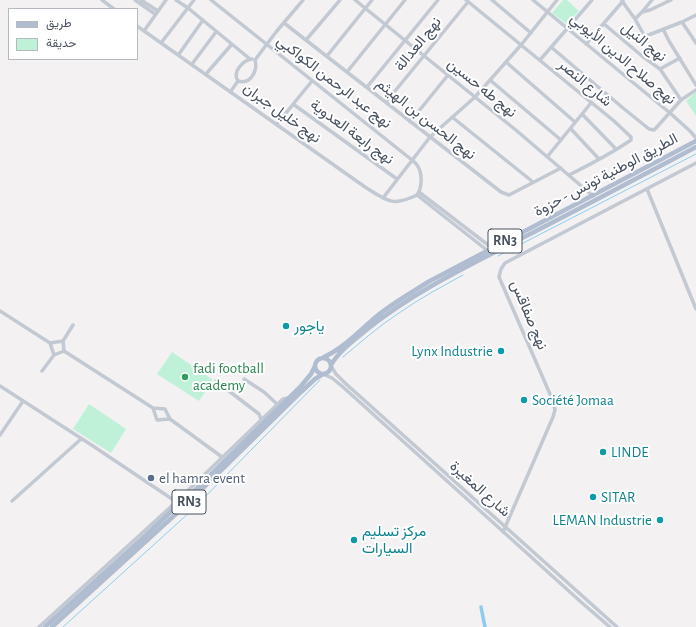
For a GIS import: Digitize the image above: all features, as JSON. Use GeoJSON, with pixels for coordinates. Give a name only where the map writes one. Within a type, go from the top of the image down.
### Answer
{"type":"FeatureCollection","features":[{"type":"Feature","properties":{"kind":"main road","name":"الطريق الوطنية تونس - حزوة"},"geometry":{"type":"LineString","coordinates":[[324,357],[334,352],[378,315],[428,282],[593,196],[696,140]]}},
{"type":"Feature","properties":{"kind":"main road","name":"الطريق الوطنية تونس - حزوة"},"geometry":{"type":"LineString","coordinates":[[331,365],[346,348],[370,327],[394,309],[428,288],[682,156],[696,147]]}},
{"type":"Feature","properties":{"kind":"main road"},"geometry":{"type":"LineString","coordinates":[[324,357],[329,360],[331,365]]}},
{"type":"Feature","properties":{"kind":"main road","name":"RN3"},"geometry":{"type":"LineString","coordinates":[[45,627],[145,536],[178,503],[195,490],[305,381],[311,374],[315,366],[315,362],[324,357]]}},
{"type":"Feature","properties":{"kind":"main road","name":"RN3"},"geometry":{"type":"LineString","coordinates":[[52,627],[189,502],[315,379],[329,372],[331,365]]}},
{"type":"Feature","properties":{"kind":"main road"},"geometry":{"type":"LineString","coordinates":[[315,366],[317,372],[323,374]]}},
{"type":"Feature","properties":{"kind":"street"},"geometry":{"type":"LineString","coordinates":[[102,0],[113,8]]}},
{"type":"Feature","properties":{"kind":"street"},"geometry":{"type":"LineString","coordinates":[[135,0],[157,13]]}},
{"type":"Feature","properties":{"kind":"street"},"geometry":{"type":"LineString","coordinates":[[141,0],[157,13]]}},
{"type":"Feature","properties":{"kind":"street"},"geometry":{"type":"LineString","coordinates":[[144,31],[166,0]]}},
{"type":"Feature","properties":{"kind":"street"},"geometry":{"type":"LineString","coordinates":[[176,0],[188,8],[250,59],[255,60]]}},
{"type":"Feature","properties":{"kind":"street"},"geometry":{"type":"LineString","coordinates":[[161,43],[194,0]]}},
{"type":"Feature","properties":{"kind":"street","name":"نهج عبد الرحمن الكواكبي"},"geometry":{"type":"LineString","coordinates":[[211,0],[412,160],[420,170],[421,177],[418,194]]}},
{"type":"Feature","properties":{"kind":"street"},"geometry":{"type":"LineString","coordinates":[[238,81],[244,81],[252,76],[256,68],[255,60],[303,0]]}},
{"type":"Feature","properties":{"kind":"street"},"geometry":{"type":"LineString","coordinates":[[306,40],[340,0]]}},
{"type":"Feature","properties":{"kind":"street","name":"نهج طه حسين"},"geometry":{"type":"LineString","coordinates":[[355,0],[475,97],[593,196]]}},
{"type":"Feature","properties":{"kind":"street"},"geometry":{"type":"LineString","coordinates":[[327,56],[372,0]]}},
{"type":"Feature","properties":{"kind":"street"},"geometry":{"type":"LineString","coordinates":[[347,72],[405,0]]}},
{"type":"Feature","properties":{"kind":"street"},"geometry":{"type":"LineString","coordinates":[[367,87],[438,0]]}},
{"type":"Feature","properties":{"kind":"street"},"geometry":{"type":"LineString","coordinates":[[492,0],[531,33]]}},
{"type":"Feature","properties":{"kind":"street","name":"نهج صلاح الدين الأيوبي"},"geometry":{"type":"LineString","coordinates":[[533,0],[670,113],[690,131],[696,140]]}},
{"type":"Feature","properties":{"kind":"street"},"geometry":{"type":"LineString","coordinates":[[383,198],[430,137],[475,97],[558,0]]}},
{"type":"Feature","properties":{"kind":"street"},"geometry":{"type":"LineString","coordinates":[[540,60],[592,0]]}},
{"type":"Feature","properties":{"kind":"street"},"geometry":{"type":"LineString","coordinates":[[635,19],[652,0]]}},
{"type":"Feature","properties":{"kind":"street"},"geometry":{"type":"LineString","coordinates":[[642,12],[650,10],[671,0]]}},
{"type":"Feature","properties":{"kind":"street","name":"شارع النصر"},"geometry":{"type":"LineString","coordinates":[[467,1],[631,137],[631,140],[616,150],[569,175]]}},
{"type":"Feature","properties":{"kind":"street","name":"نهج العدالة"},"geometry":{"type":"LineString","coordinates":[[386,102],[467,1]]}},
{"type":"Feature","properties":{"kind":"street"},"geometry":{"type":"LineString","coordinates":[[586,44],[604,24],[621,1],[646,36],[696,15]]}},
{"type":"Feature","properties":{"kind":"street"},"geometry":{"type":"LineString","coordinates":[[179,54],[203,20]]}},
{"type":"Feature","properties":{"kind":"street"},"geometry":{"type":"LineString","coordinates":[[682,22],[696,44]]}},
{"type":"Feature","properties":{"kind":"street","name":"نهج الحسن بن الهيثم"},"geometry":{"type":"LineString","coordinates":[[284,23],[501,192],[509,195],[561,168]]}},
{"type":"Feature","properties":{"kind":"street","name":"نهج النيل"},"geometry":{"type":"LineString","coordinates":[[604,24],[660,69],[681,100]]}},
{"type":"Feature","properties":{"kind":"street","name":"نهج خليل جبران"},"geometry":{"type":"LineString","coordinates":[[138,27],[179,54],[365,187],[383,198],[390,202],[396,202],[418,194]]}},
{"type":"Feature","properties":{"kind":"street"},"geometry":{"type":"LineString","coordinates":[[663,29],[696,85]]}},
{"type":"Feature","properties":{"kind":"street"},"geometry":{"type":"LineString","coordinates":[[192,64],[216,32]]}},
{"type":"Feature","properties":{"kind":"street"},"geometry":{"type":"LineString","coordinates":[[206,74],[232,44]]}},
{"type":"Feature","properties":{"kind":"street"},"geometry":{"type":"LineString","coordinates":[[551,47],[649,129],[654,130],[681,100],[696,90]]}},
{"type":"Feature","properties":{"kind":"street"},"geometry":{"type":"LineString","coordinates":[[660,69],[680,58]]}},
{"type":"Feature","properties":{"kind":"street"},"geometry":{"type":"LineString","coordinates":[[238,81],[236,78],[237,71],[244,62],[250,59]]}},
{"type":"Feature","properties":{"kind":"street"},"geometry":{"type":"LineString","coordinates":[[506,62],[576,122]]}},
{"type":"Feature","properties":{"kind":"street"},"geometry":{"type":"LineString","coordinates":[[410,122],[448,75]]}},
{"type":"Feature","properties":{"kind":"street"},"geometry":{"type":"LineString","coordinates":[[490,80],[561,140]]}},
{"type":"Feature","properties":{"kind":"street"},"geometry":{"type":"LineString","coordinates":[[231,91],[238,81]]}},
{"type":"Feature","properties":{"kind":"street"},"geometry":{"type":"LineString","coordinates":[[277,124],[312,81]]}},
{"type":"Feature","properties":{"kind":"street"},"geometry":{"type":"LineString","coordinates":[[547,157],[591,103]]}},
{"type":"Feature","properties":{"kind":"street","name":"نهج رابعة العدوية"},"geometry":{"type":"LineString","coordinates":[[293,104],[397,179]]}},
{"type":"Feature","properties":{"kind":"street"},"geometry":{"type":"LineString","coordinates":[[582,114],[616,150]]}},
{"type":"Feature","properties":{"kind":"street"},"geometry":{"type":"LineString","coordinates":[[452,117],[533,182]]}},
{"type":"Feature","properties":{"kind":"street"},"geometry":{"type":"LineString","coordinates":[[570,129],[599,159]]}},
{"type":"Feature","properties":{"kind":"street","name":"نهج صفاقس"},"geometry":{"type":"LineString","coordinates":[[503,532],[555,410],[553,401],[499,277],[501,269],[505,263],[696,163]]}},
{"type":"Feature","properties":{"kind":"street"},"geometry":{"type":"LineString","coordinates":[[647,189],[696,309]]}},
{"type":"Feature","properties":{"kind":"street"},"geometry":{"type":"LineString","coordinates":[[418,194],[490,249]]}},
{"type":"Feature","properties":{"kind":"street"},"geometry":{"type":"LineString","coordinates":[[0,312],[50,343],[63,341]]}},
{"type":"Feature","properties":{"kind":"street"},"geometry":{"type":"LineString","coordinates":[[64,351],[63,341],[73,325]]}},
{"type":"Feature","properties":{"kind":"street"},"geometry":{"type":"LineString","coordinates":[[50,343],[54,356]]}},
{"type":"Feature","properties":{"kind":"street"},"geometry":{"type":"LineString","coordinates":[[42,371],[54,356],[64,351]]}},
{"type":"Feature","properties":{"kind":"street"},"geometry":{"type":"LineString","coordinates":[[64,351],[153,408],[165,409],[170,419],[222,457]]}},
{"type":"Feature","properties":{"kind":"street","name":"شارع المغيرة"},"geometry":{"type":"LineString","coordinates":[[331,365],[336,374],[345,383],[617,627]]}},
{"type":"Feature","properties":{"kind":"street","name":"شارع المغيرة"},"geometry":{"type":"LineString","coordinates":[[323,374],[332,378],[343,387],[580,602],[610,627]]}},
{"type":"Feature","properties":{"kind":"street"},"geometry":{"type":"LineString","coordinates":[[244,379],[264,392],[277,404]]}},
{"type":"Feature","properties":{"kind":"street"},"geometry":{"type":"LineString","coordinates":[[216,381],[258,414],[261,419]]}},
{"type":"Feature","properties":{"kind":"street"},"geometry":{"type":"LineString","coordinates":[[0,386],[178,503]]}},
{"type":"Feature","properties":{"kind":"street"},"geometry":{"type":"LineString","coordinates":[[39,627],[178,503],[222,457],[277,404],[283,399],[288,398]]}},
{"type":"Feature","properties":{"kind":"street"},"geometry":{"type":"LineString","coordinates":[[0,435],[23,401]]}},
{"type":"Feature","properties":{"kind":"street"},"geometry":{"type":"LineString","coordinates":[[153,408],[157,420],[170,419]]}},
{"type":"Feature","properties":{"kind":"street"},"geometry":{"type":"LineString","coordinates":[[12,501],[81,438]]}},
{"type":"Feature","properties":{"kind":"green space"},"geometry":{"type":"Polygon","coordinates":[[[563,0],[567,0],[579,11],[567,24],[552,13],[563,0]]]}},
{"type":"Feature","properties":{"kind":"green space"},"geometry":{"type":"Polygon","coordinates":[[[696,92],[696,116],[686,101],[696,92]]]}},
{"type":"Feature","properties":{"kind":"green space","name":"fadi football academy"},"geometry":{"type":"Polygon","coordinates":[[[172,352],[213,380],[199,401],[157,374],[172,352]]]}},
{"type":"Feature","properties":{"kind":"green space"},"geometry":{"type":"Polygon","coordinates":[[[89,404],[126,429],[111,453],[73,429],[89,404]]]}},
{"type":"Feature","properties":{"kind":"waterway"},"geometry":{"type":"LineString","coordinates":[[498,256],[696,154]]}},
{"type":"Feature","properties":{"kind":"waterway"},"geometry":{"type":"LineString","coordinates":[[343,357],[392,318],[422,298],[463,275]]}},
{"type":"Feature","properties":{"kind":"waterway"},"geometry":{"type":"LineString","coordinates":[[63,627],[191,511],[320,380]]}},
{"type":"Feature","properties":{"kind":"waterway"},"geometry":{"type":"LineString","coordinates":[[481,607],[485,627]]}},
{"type":"Feature","properties":{"kind":"place","name":"ياجور"},"geometry":{"type":"Point","coordinates":[286,326]}},
{"type":"Feature","properties":{"kind":"place","name":"Lynx Industrie"},"geometry":{"type":"Point","coordinates":[501,351]}},
{"type":"Feature","properties":{"kind":"place","name":"fadi football academy"},"geometry":{"type":"Point","coordinates":[185,377]}},
{"type":"Feature","properties":{"kind":"place","name":"Société Jomaa"},"geometry":{"type":"Point","coordinates":[524,400]}},
{"type":"Feature","properties":{"kind":"place","name":"LINDE"},"geometry":{"type":"Point","coordinates":[603,452]}},
{"type":"Feature","properties":{"kind":"place","name":"el hamra event"},"geometry":{"type":"Point","coordinates":[151,478]}},
{"type":"Feature","properties":{"kind":"place","name":"SITAR"},"geometry":{"type":"Point","coordinates":[593,497]}},
{"type":"Feature","properties":{"kind":"place","name":"LEMAN Industrie"},"geometry":{"type":"Point","coordinates":[660,520]}},
{"type":"Feature","properties":{"kind":"place","name":"مركز تسليم السيارات"},"geometry":{"type":"Point","coordinates":[354,540]}}]}
